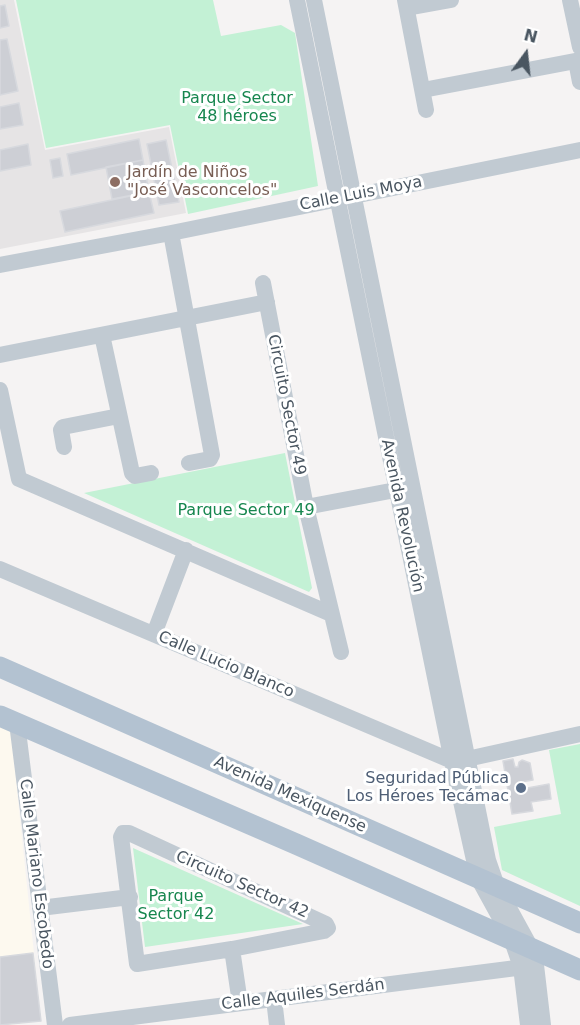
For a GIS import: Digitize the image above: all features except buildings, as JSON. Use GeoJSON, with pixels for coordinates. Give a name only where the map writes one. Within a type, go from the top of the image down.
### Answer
{"type":"FeatureCollection","features":[{"type":"Feature","properties":{"kind":"main road","name":"Avenida Mexiquense"},"geometry":{"type":"LineString","coordinates":[[0,667],[580,923]]}},
{"type":"Feature","properties":{"kind":"main road"},"geometry":{"type":"LineString","coordinates":[[8,720],[511,938],[529,960],[580,970]]}},
{"type":"Feature","properties":{"kind":"street","name":"Avenida Revolución"},"geometry":{"type":"LineString","coordinates":[[297,0],[414,487],[459,760]]}},
{"type":"Feature","properties":{"kind":"street","name":"Avenida Revolución"},"geometry":{"type":"LineString","coordinates":[[314,0],[344,197],[397,490],[459,760],[488,860],[487,882],[511,938]]}},
{"type":"Feature","properties":{"kind":"street"},"geometry":{"type":"LineString","coordinates":[[426,110],[406,4],[451,0]]}},
{"type":"Feature","properties":{"kind":"street"},"geometry":{"type":"LineString","coordinates":[[570,0],[579,56],[580,82]]}},
{"type":"Feature","properties":{"kind":"street"},"geometry":{"type":"LineString","coordinates":[[423,90],[579,56]]}},
{"type":"Feature","properties":{"kind":"street","name":"Calle Luis Moya"},"geometry":{"type":"LineString","coordinates":[[0,265],[580,150]]}},
{"type":"Feature","properties":{"kind":"street"},"geometry":{"type":"LineString","coordinates":[[171,232],[212,455],[210,459],[189,463]]}},
{"type":"Feature","properties":{"kind":"street","name":"Circuito Sector 49"},"geometry":{"type":"LineString","coordinates":[[263,283],[306,507],[341,652]]}},
{"type":"Feature","properties":{"kind":"street"},"geometry":{"type":"LineString","coordinates":[[0,355],[267,302]]}},
{"type":"Feature","properties":{"kind":"street"},"geometry":{"type":"LineString","coordinates":[[102,334],[133,475],[151,473]]}},
{"type":"Feature","properties":{"kind":"street"},"geometry":{"type":"LineString","coordinates":[[0,390],[2,414],[19,478],[331,614]]}},
{"type":"Feature","properties":{"kind":"street"},"geometry":{"type":"LineString","coordinates":[[64,447],[61,430],[63,427],[119,416]]}},
{"type":"Feature","properties":{"kind":"street"},"geometry":{"type":"LineString","coordinates":[[306,507],[414,487]]}},
{"type":"Feature","properties":{"kind":"street"},"geometry":{"type":"LineString","coordinates":[[154,634],[186,550]]}},
{"type":"Feature","properties":{"kind":"street","name":"Calle Lucio Blanco"},"geometry":{"type":"LineString","coordinates":[[0,569],[459,760]]}},
{"type":"Feature","properties":{"kind":"street","name":"Calle Mariano Escobedo"},"geometry":{"type":"LineString","coordinates":[[8,720],[40,908],[55,1025]]}},
{"type":"Feature","properties":{"kind":"street"},"geometry":{"type":"LineString","coordinates":[[459,760],[580,734]]}},
{"type":"Feature","properties":{"kind":"street","name":"Circuito Sector 42"},"geometry":{"type":"LineString","coordinates":[[123,833],[129,833],[326,924],[328,928],[324,931],[232,949],[137,964],[130,897],[121,837],[123,833]]}},
{"type":"Feature","properties":{"kind":"street","name":"Avenida Revolución"},"geometry":{"type":"LineString","coordinates":[[487,882],[529,960],[543,1025]]}},
{"type":"Feature","properties":{"kind":"street"},"geometry":{"type":"LineString","coordinates":[[40,908],[130,897]]}},
{"type":"Feature","properties":{"kind":"street"},"geometry":{"type":"LineString","coordinates":[[232,949],[240,1003]]}},
{"type":"Feature","properties":{"kind":"street","name":"Avenida Revolución"},"geometry":{"type":"LineString","coordinates":[[528,1025],[529,960]]}},
{"type":"Feature","properties":{"kind":"street","name":"Calle Aquiles Serdán"},"geometry":{"type":"LineString","coordinates":[[69,1025],[274,999],[529,960]]}},
{"type":"Feature","properties":{"kind":"street"},"geometry":{"type":"LineString","coordinates":[[274,999],[277,1025]]}},
{"type":"Feature","properties":{"kind":"shaded area"},"geometry":{"type":"Polygon","coordinates":[[[0,0],[14,0],[45,150],[169,127],[186,213],[0,249],[0,0]]]}},
{"type":"Feature","properties":{"kind":"shaded area"},"geometry":{"type":"Polygon","coordinates":[[[0,718],[10,722],[41,1021],[10,1025],[0,1025],[0,718]]]}},
{"type":"Feature","properties":{"kind":"green space","name":"Parque Sector 48 héroes"},"geometry":{"type":"Polygon","coordinates":[[[16,0],[213,0],[221,36],[281,25],[295,33],[318,186],[188,214],[170,125],[46,148],[16,0]]]}},
{"type":"Feature","properties":{"kind":"green space","name":"Parque Sector 49"},"geometry":{"type":"Polygon","coordinates":[[[285,453],[312,588],[309,592],[84,493],[285,453]]]}},
{"type":"Feature","properties":{"kind":"green space"},"geometry":{"type":"Polygon","coordinates":[[[580,744],[580,906],[502,870],[494,827],[561,814],[549,750],[580,744]]]}},
{"type":"Feature","properties":{"kind":"green space","name":"Parque Sector 42"},"geometry":{"type":"Polygon","coordinates":[[[133,848],[303,924],[145,947],[133,848]]]}},
{"type":"Feature","properties":{"kind":"place","name":"Jardín de Niños \"José Vasconcelos\""},"geometry":{"type":"Point","coordinates":[115,182]}},
{"type":"Feature","properties":{"kind":"place","name":"Seguridad Pública Los Héroes Tecámac"},"geometry":{"type":"Point","coordinates":[521,788]}}]}
